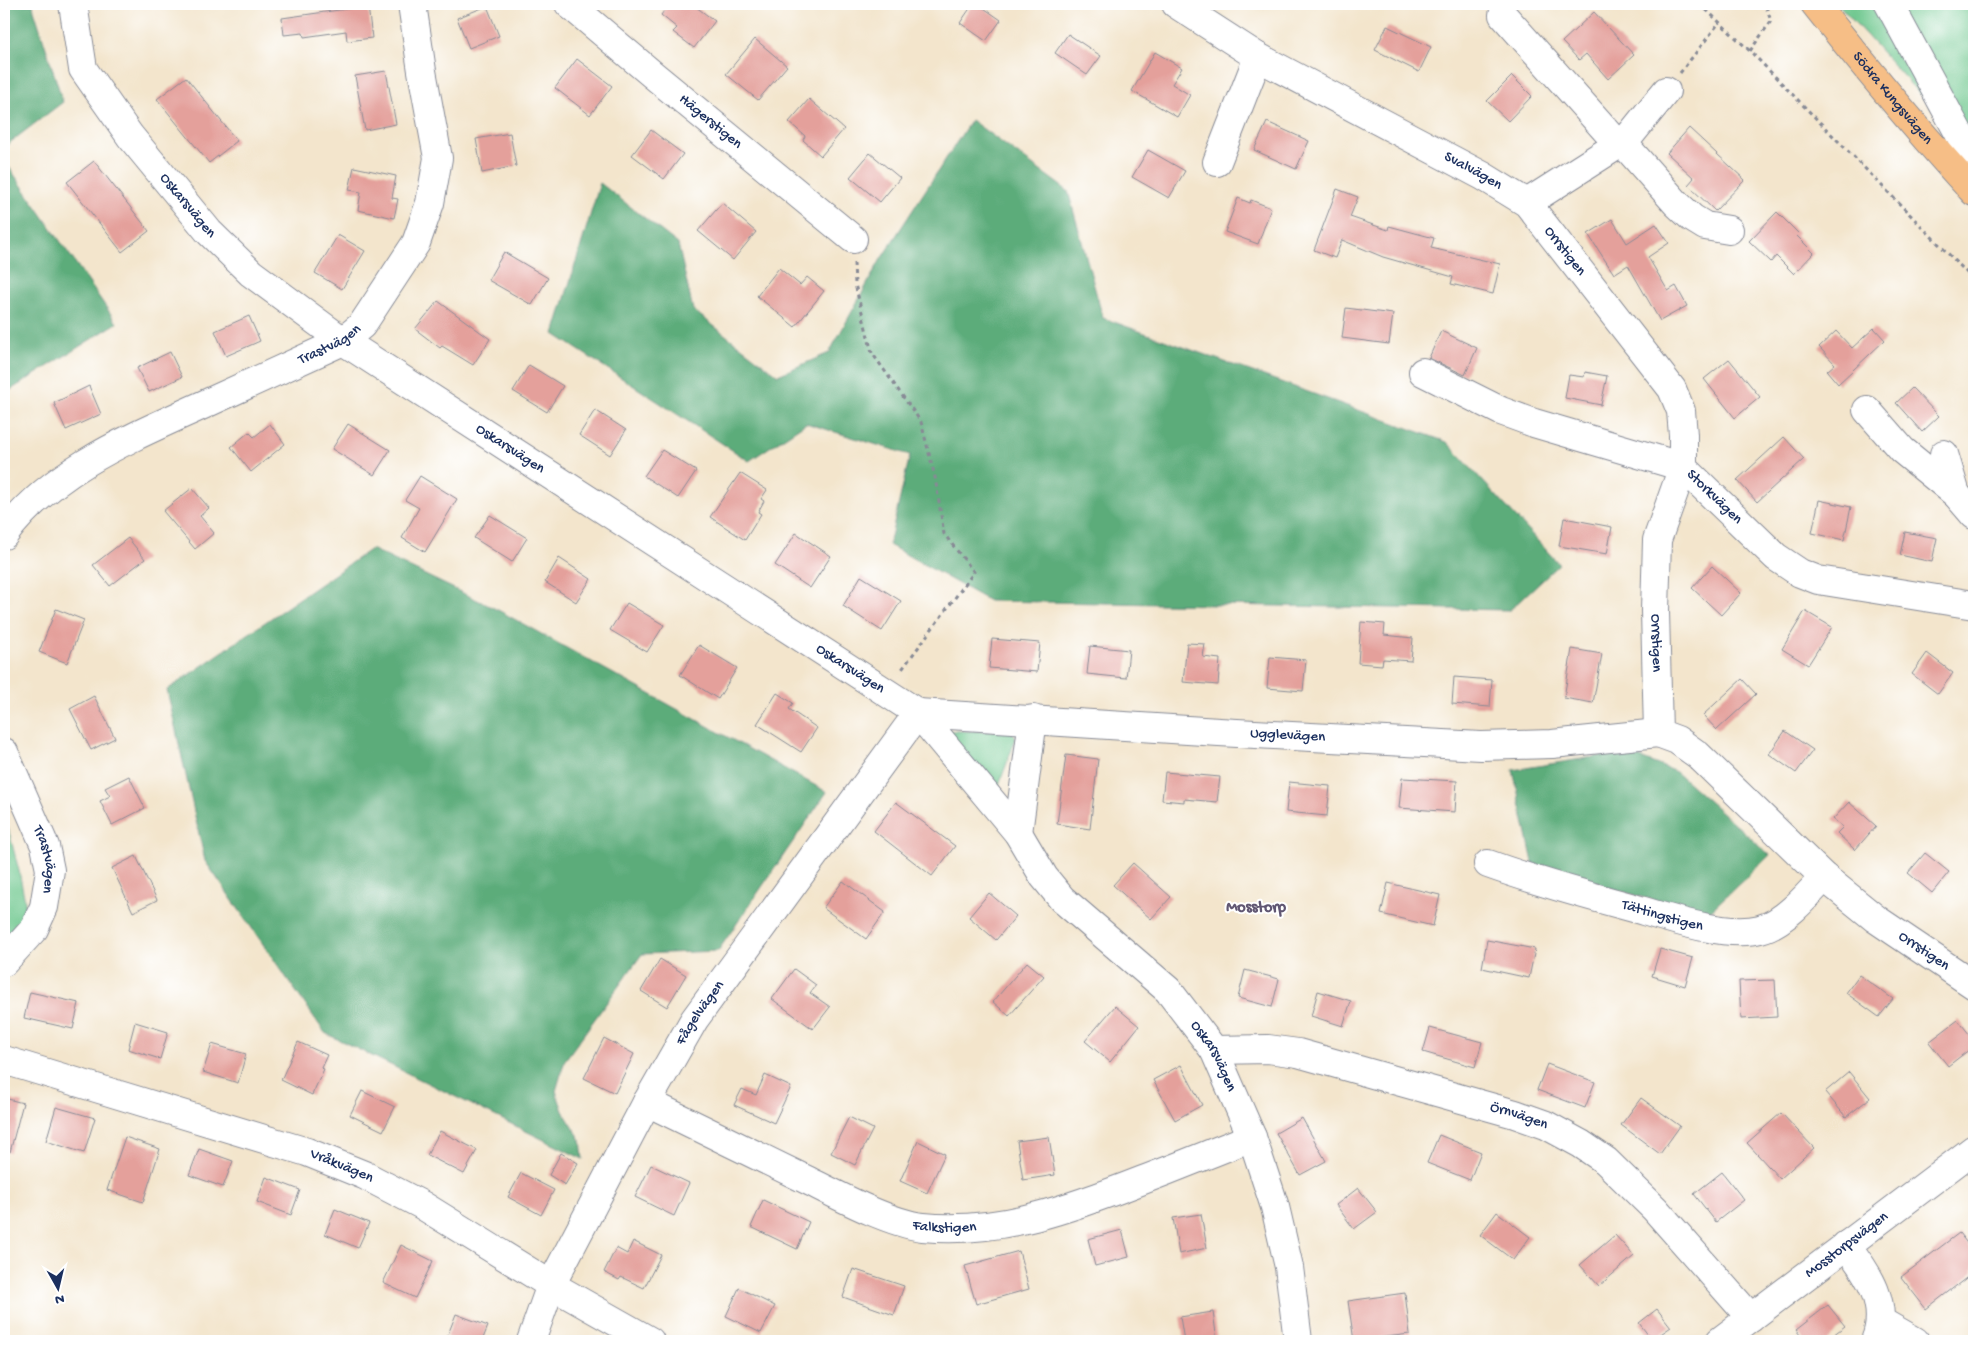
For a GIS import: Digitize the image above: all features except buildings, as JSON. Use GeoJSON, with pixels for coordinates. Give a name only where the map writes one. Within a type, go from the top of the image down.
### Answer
{"type":"FeatureCollection","features":[{"type":"Feature","properties":{"kind":"main road","name":"Södra Kungsvägen"},"geometry":{"type":"LineString","coordinates":[[1815,4],[1870,73],[1974,192]]}},
{"type":"Feature","properties":{"kind":"street","name":"Oskarsvägen"},"geometry":{"type":"LineString","coordinates":[[73,4],[83,69],[130,136],[209,232],[251,273],[343,341],[918,713],[1018,833],[1044,877],[1062,899],[1168,990],[1214,1050],[1252,1137],[1275,1207],[1287,1259],[1298,1341]]}},
{"type":"Feature","properties":{"kind":"street","name":"Trastvägen"},"geometry":{"type":"LineString","coordinates":[[4,535],[15,520],[45,491],[80,466],[136,435],[343,341],[362,326],[416,243],[430,203],[438,158],[412,4]]}},
{"type":"Feature","properties":{"kind":"street","name":"Hägerstigen"},"geometry":{"type":"LineString","coordinates":[[569,4],[853,239]]}},
{"type":"Feature","properties":{"kind":"street","name":"Svalvägen"},"geometry":{"type":"LineString","coordinates":[[1176,4],[1258,57],[1483,176],[1527,203]]}},
{"type":"Feature","properties":{"kind":"street"},"geometry":{"type":"LineString","coordinates":[[1889,4],[1974,161]]}},
{"type":"Feature","properties":{"kind":"street"},"geometry":{"type":"LineString","coordinates":[[1503,14],[1676,203],[1692,218],[1705,226],[1729,230]]}},
{"type":"Feature","properties":{"kind":"street"},"geometry":{"type":"LineString","coordinates":[[1217,162],[1258,57]]}},
{"type":"Feature","properties":{"kind":"street"},"geometry":{"type":"LineString","coordinates":[[1527,203],[1627,139],[1666,91]]}},
{"type":"Feature","properties":{"kind":"street","name":"Orrstigen"},"geometry":{"type":"LineString","coordinates":[[1527,203],[1672,389],[1681,411],[1683,435],[1682,467],[1657,540],[1655,611],[1658,733],[1677,740],[1698,755],[1824,877],[1876,919],[1974,985]]}},
{"type":"Feature","properties":{"kind":"street","name":"Storkvägen"},"geometry":{"type":"LineString","coordinates":[[1423,372],[1501,411],[1534,423],[1682,467],[1776,557],[1800,573],[1818,580],[1974,605]]}},
{"type":"Feature","properties":{"kind":"street"},"geometry":{"type":"LineString","coordinates":[[1867,410],[1902,450],[1956,494],[1974,515]]}},
{"type":"Feature","properties":{"kind":"street"},"geometry":{"type":"LineString","coordinates":[[1944,454],[1956,494]]}},
{"type":"Feature","properties":{"kind":"street","name":"Ugglevägen"},"geometry":{"type":"LineString","coordinates":[[918,713],[1481,746],[1552,744],[1658,733]]}},
{"type":"Feature","properties":{"kind":"street","name":"Fågelvägen"},"geometry":{"type":"LineString","coordinates":[[531,1341],[552,1286],[647,1102],[694,1020],[918,713]]}},
{"type":"Feature","properties":{"kind":"street"},"geometry":{"type":"LineString","coordinates":[[1018,833],[1032,719]]}},
{"type":"Feature","properties":{"kind":"street","name":"Trastvägen"},"geometry":{"type":"LineString","coordinates":[[4,752],[45,846],[50,870],[44,907],[34,929],[4,962]]}},
{"type":"Feature","properties":{"kind":"street","name":"Tättingstigen"},"geometry":{"type":"LineString","coordinates":[[1488,864],[1528,878],[1676,920],[1744,932],[1762,929],[1786,915],[1805,899],[1824,877]]}},
{"type":"Feature","properties":{"kind":"street","name":"Örnvägen"},"geometry":{"type":"LineString","coordinates":[[1214,1050],[1268,1048],[1298,1053],[1515,1114],[1546,1125],[1581,1144],[1606,1161],[1655,1209],[1751,1318]]}},
{"type":"Feature","properties":{"kind":"street","name":"Vråkvägen"},"geometry":{"type":"LineString","coordinates":[[4,1060],[306,1152],[364,1175],[422,1205],[552,1286],[650,1341]]}},
{"type":"Feature","properties":{"kind":"street","name":"Falkstigen"},"geometry":{"type":"LineString","coordinates":[[647,1102],[847,1200],[897,1220],[929,1227],[987,1226],[1027,1219],[1085,1202],[1252,1137]]}},
{"type":"Feature","properties":{"kind":"street","name":"Mosstorpsvägen"},"geometry":{"type":"LineString","coordinates":[[1720,1341],[1974,1149]]}},
{"type":"Feature","properties":{"kind":"street"},"geometry":{"type":"LineString","coordinates":[[1846,1245],[1871,1281],[1877,1296],[1878,1331],[1915,1341]]}},
{"type":"Feature","properties":{"kind":"path"},"geometry":{"type":"LineString","coordinates":[[1700,4],[1750,51],[1974,280]]}},
{"type":"Feature","properties":{"kind":"path"},"geometry":{"type":"LineString","coordinates":[[1750,51],[1771,21],[1765,4]]}},
{"type":"Feature","properties":{"kind":"path"},"geometry":{"type":"LineString","coordinates":[[1666,91],[1719,23]]}},
{"type":"Feature","properties":{"kind":"path"},"geometry":{"type":"LineString","coordinates":[[853,239],[855,284],[872,353],[921,422],[935,477],[944,534],[974,572],[885,693]]}},
{"type":"Feature","properties":{"kind":"green space"},"geometry":{"type":"Polygon","coordinates":[[[4,4],[33,4],[63,102],[4,147],[4,4]]]}},
{"type":"Feature","properties":{"kind":"green space"},"geometry":{"type":"Polygon","coordinates":[[[1838,4],[1974,4],[1974,154],[1838,4]]]}},
{"type":"Feature","properties":{"kind":"green space"},"geometry":{"type":"Polygon","coordinates":[[[971,120],[1068,191],[1103,318],[1447,442],[1559,564],[1510,610],[989,601],[889,545],[910,455],[806,423],[749,461],[554,334],[600,183],[678,244],[693,310],[778,375],[829,353],[881,259],[971,120]]]}},
{"type":"Feature","properties":{"kind":"green space"},"geometry":{"type":"Polygon","coordinates":[[[4,160],[117,323],[4,394],[4,160]]]}},
{"type":"Feature","properties":{"kind":"green space"},"geometry":{"type":"Polygon","coordinates":[[[371,549],[498,610],[827,792],[718,951],[642,954],[565,1060],[556,1091],[563,1111],[581,1140],[583,1159],[325,1033],[205,861],[167,690],[371,549]]]}},
{"type":"Feature","properties":{"kind":"green space"},"geometry":{"type":"Polygon","coordinates":[[[947,731],[1012,731],[1016,738],[997,790],[947,731]]]}},
{"type":"Feature","properties":{"kind":"green space"},"geometry":{"type":"Polygon","coordinates":[[[1625,752],[1676,772],[1770,855],[1706,915],[1534,867],[1513,770],[1625,752]]]}},
{"type":"Feature","properties":{"kind":"green space"},"geometry":{"type":"Polygon","coordinates":[[[4,812],[27,912],[4,938],[4,812]]]}},
{"type":"Feature","properties":{"kind":"district","name":"Mosstorp"},"geometry":{"type":"Point","coordinates":[1256,908]}}]}
